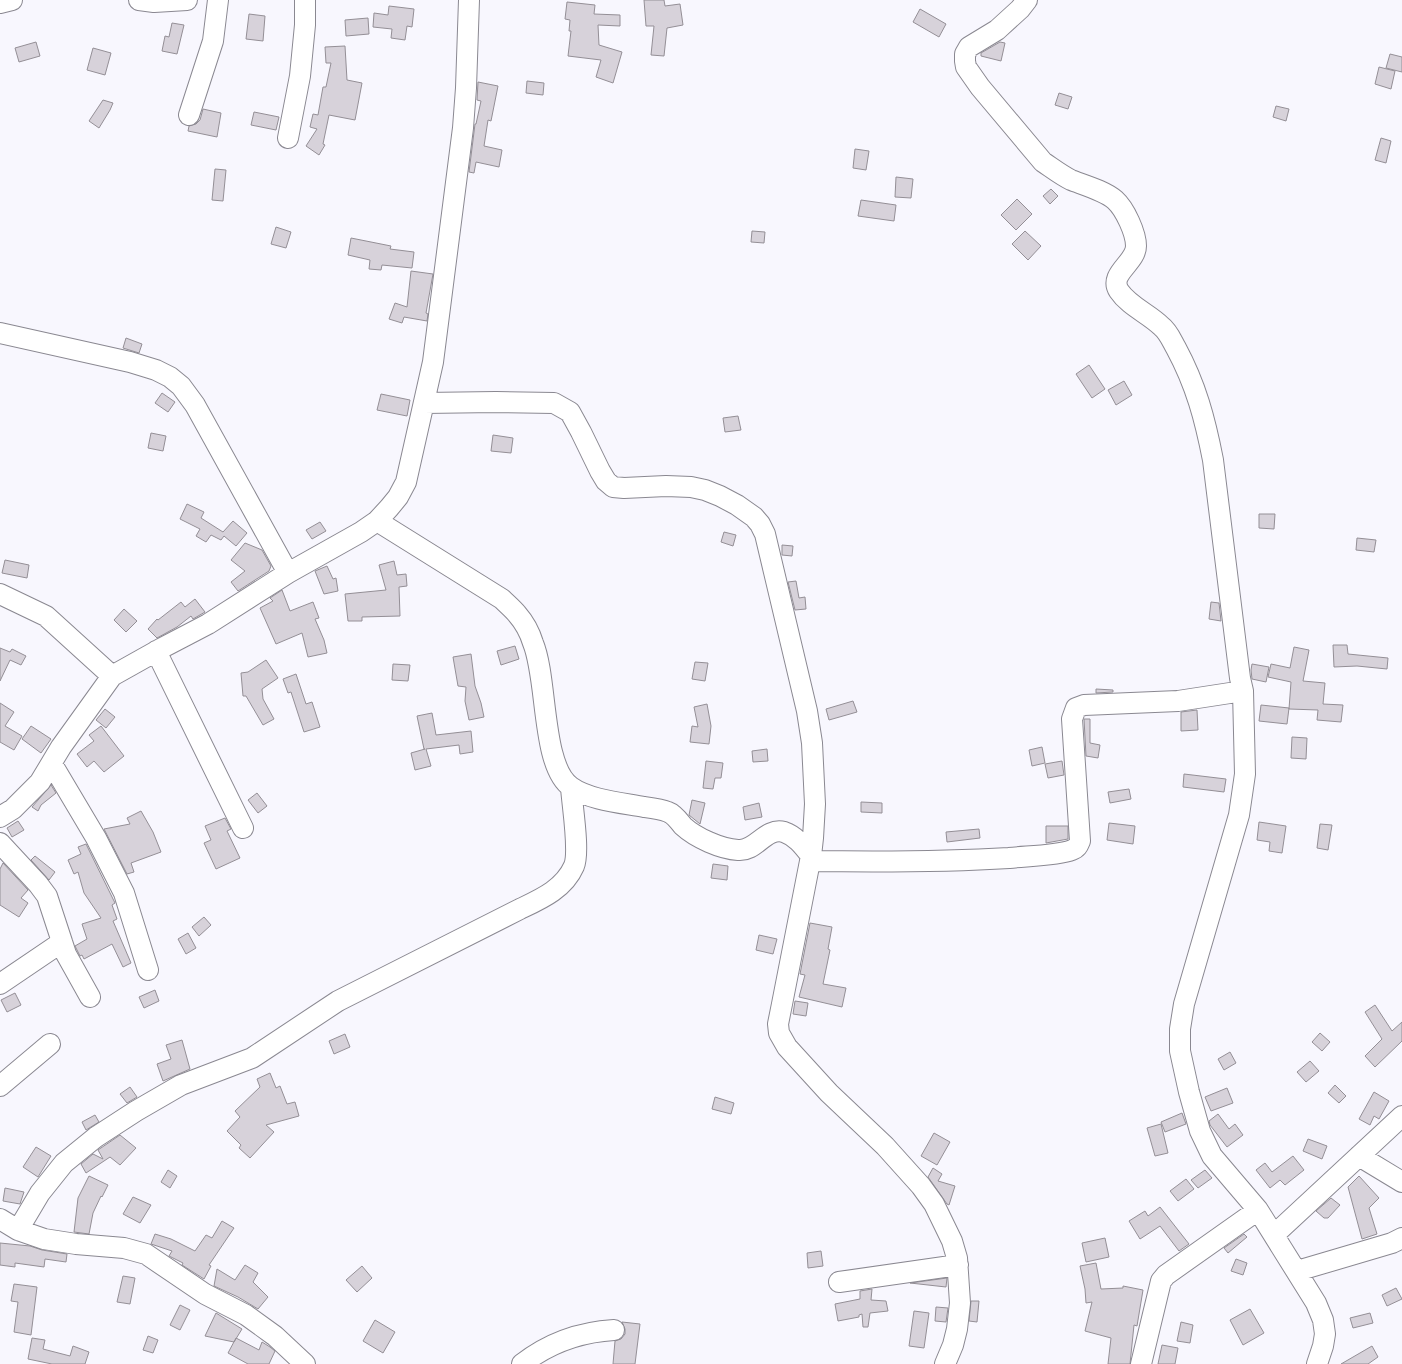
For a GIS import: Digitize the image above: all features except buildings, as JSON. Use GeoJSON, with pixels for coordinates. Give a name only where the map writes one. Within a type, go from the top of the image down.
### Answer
{"type":"FeatureCollection","features":[{"type":"Feature","properties":{"kind":"street"},"geometry":{"type":"LineString","coordinates":[[0,3],[12,0]]}},
{"type":"Feature","properties":{"kind":"street"},"geometry":{"type":"LineString","coordinates":[[139,0],[154,2],[187,0]]}},
{"type":"Feature","properties":{"kind":"street"},"geometry":{"type":"LineString","coordinates":[[188,115],[213,41],[218,0]]}},
{"type":"Feature","properties":{"kind":"street"},"geometry":{"type":"LineString","coordinates":[[288,138],[300,76],[305,25],[305,0]]}},
{"type":"Feature","properties":{"kind":"street"},"geometry":{"type":"LineString","coordinates":[[0,817],[13,809],[40,782],[61,747],[112,676],[208,624],[288,573],[361,532],[377,520],[394,503],[406,482],[433,362],[463,128],[469,0]]}},
{"type":"Feature","properties":{"kind":"street"},"geometry":{"type":"LineString","coordinates":[[1027,0],[997,30],[970,47],[965,54],[966,67],[980,87],[1043,162],[1069,179],[1107,195],[1115,200],[1123,209],[1135,236],[1136,252],[1116,280],[1116,286],[1126,299],[1162,326],[1173,341],[1196,392],[1206,425],[1213,460],[1240,678],[1243,691],[1245,774],[1239,815],[1184,1004],[1180,1029],[1180,1051],[1200,1131],[1212,1156],[1258,1210],[1275,1234],[1316,1303],[1323,1320],[1325,1334],[1320,1362]]}},
{"type":"Feature","properties":{"kind":"street"},"geometry":{"type":"LineString","coordinates":[[0,333],[130,362],[156,370],[170,377],[181,386],[195,405],[288,573]]}},
{"type":"Feature","properties":{"kind":"street"},"geometry":{"type":"LineString","coordinates":[[424,403],[554,403],[570,412],[600,471],[606,481],[613,487],[691,487],[720,496],[737,505],[760,524],[765,534],[807,711],[812,742],[815,804],[814,838],[811,859],[778,1024],[779,1033],[787,1047],[829,1093],[885,1146],[921,1186],[934,1204],[952,1241],[958,1265],[960,1303],[957,1329],[945,1364]]}},
{"type":"Feature","properties":{"kind":"street"},"geometry":{"type":"LineString","coordinates":[[377,520],[502,600],[518,614],[534,644],[539,663],[548,737],[556,766],[563,779],[571,787],[595,797],[669,812],[684,827],[722,848],[741,851],[747,850],[770,833],[784,832],[802,845],[811,859]]}},
{"type":"Feature","properties":{"kind":"street"},"geometry":{"type":"LineString","coordinates":[[0,594],[46,616],[112,676]]}},
{"type":"Feature","properties":{"kind":"street"},"geometry":{"type":"LineString","coordinates":[[156,651],[243,828]]}},
{"type":"Feature","properties":{"kind":"street"},"geometry":{"type":"LineString","coordinates":[[811,859],[964,860],[1042,855],[1073,850],[1078,847],[1080,841],[1072,719],[1076,708],[1084,705],[1178,701],[1243,691]]}},
{"type":"Feature","properties":{"kind":"street"},"geometry":{"type":"LineString","coordinates":[[52,764],[96,838],[124,893],[148,970]]}},
{"type":"Feature","properties":{"kind":"street"},"geometry":{"type":"LineString","coordinates":[[18,1230],[40,1193],[64,1163],[96,1137],[136,1111],[181,1085],[252,1058],[338,1001],[543,898],[564,882],[574,865],[576,844],[571,787]]}},
{"type":"Feature","properties":{"kind":"street"},"geometry":{"type":"LineString","coordinates":[[0,843],[38,884],[47,896],[66,954],[90,997]]}},
{"type":"Feature","properties":{"kind":"street"},"geometry":{"type":"LineString","coordinates":[[0,984],[42,954],[62,942]]}},
{"type":"Feature","properties":{"kind":"street"},"geometry":{"type":"LineString","coordinates":[[0,1086],[50,1044]]}},
{"type":"Feature","properties":{"kind":"street"},"geometry":{"type":"LineString","coordinates":[[1275,1234],[1402,1116]]}},
{"type":"Feature","properties":{"kind":"street"},"geometry":{"type":"LineString","coordinates":[[1359,1156],[1402,1182]]}},
{"type":"Feature","properties":{"kind":"street"},"geometry":{"type":"LineString","coordinates":[[1141,1364],[1161,1281],[1166,1275],[1258,1210]]}},
{"type":"Feature","properties":{"kind":"street"},"geometry":{"type":"LineString","coordinates":[[0,1219],[18,1230],[44,1239],[124,1248],[146,1254],[205,1294],[246,1315],[275,1336],[305,1364]]}},
{"type":"Feature","properties":{"kind":"street"},"geometry":{"type":"LineString","coordinates":[[1297,1271],[1392,1243],[1402,1238]]}},
{"type":"Feature","properties":{"kind":"street"},"geometry":{"type":"LineString","coordinates":[[839,1282],[958,1265]]}},
{"type":"Feature","properties":{"kind":"street"},"geometry":{"type":"LineString","coordinates":[[522,1364],[532,1356],[563,1340],[596,1331],[614,1330]]}}]}
